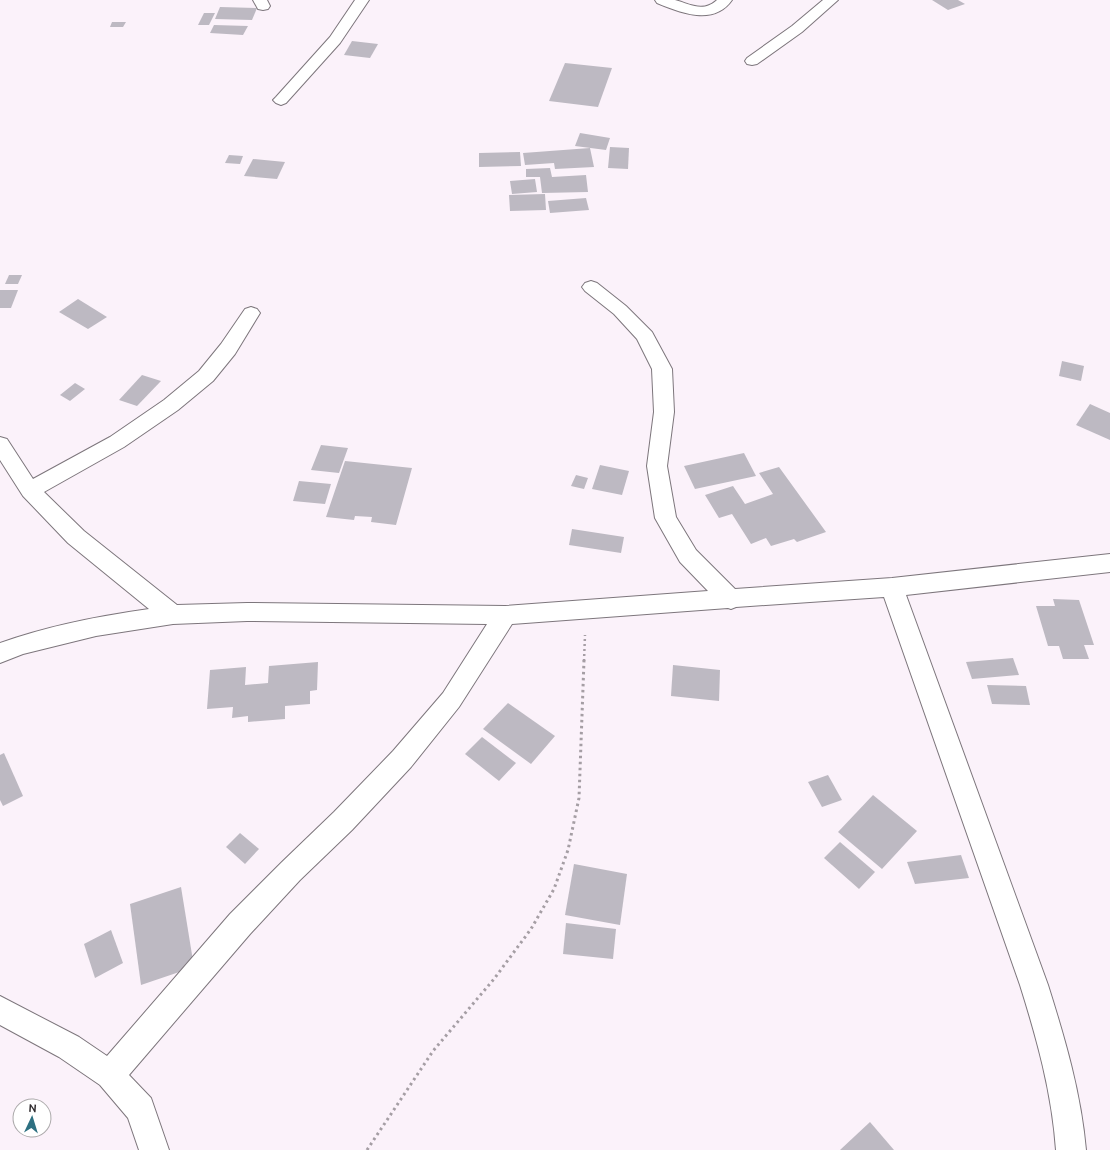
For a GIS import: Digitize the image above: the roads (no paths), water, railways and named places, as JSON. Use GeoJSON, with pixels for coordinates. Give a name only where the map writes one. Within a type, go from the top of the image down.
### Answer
{"type":"FeatureCollection","features":[{"type":"Feature","properties":{"kind":"street"},"geometry":{"type":"LineString","coordinates":[[280,100],[341,33],[362,0]]}},
{"type":"Feature","properties":{"kind":"street"},"geometry":{"type":"LineString","coordinates":[[662,0],[696,12],[708,12],[719,7],[725,0]]}},
{"type":"Feature","properties":{"kind":"street"},"geometry":{"type":"LineString","coordinates":[[752,61],[797,29],[831,0]]}},
{"type":"Feature","properties":{"kind":"street"},"geometry":{"type":"LineString","coordinates":[[591,287],[620,310],[645,336],[662,369],[664,412],[657,466],[666,518],[688,556],[731,600]]}},
{"type":"Feature","properties":{"kind":"street"},"geometry":{"type":"LineString","coordinates":[[30,490],[117,442],[170,406],[206,376],[228,349],[251,313]]}},
{"type":"Feature","properties":{"kind":"street"},"geometry":{"type":"LineString","coordinates":[[0,444],[30,490],[49,511],[76,537],[173,615]]}},
{"type":"Feature","properties":{"kind":"street"},"geometry":{"type":"LineString","coordinates":[[0,653],[22,645],[96,626],[173,615],[247,612],[504,615],[731,600],[892,587],[1110,564]]}},
{"type":"Feature","properties":{"kind":"street"},"geometry":{"type":"LineString","coordinates":[[892,587],[1034,985],[1054,1051],[1069,1120],[1071,1150]]}},
{"type":"Feature","properties":{"kind":"street"},"geometry":{"type":"LineString","coordinates":[[110,1075],[240,924],[343,821],[402,758],[451,700],[478,659],[504,615]]}},
{"type":"Feature","properties":{"kind":"street"},"geometry":{"type":"LineString","coordinates":[[0,1010],[69,1046],[110,1075],[140,1109],[154,1150]]}}]}
